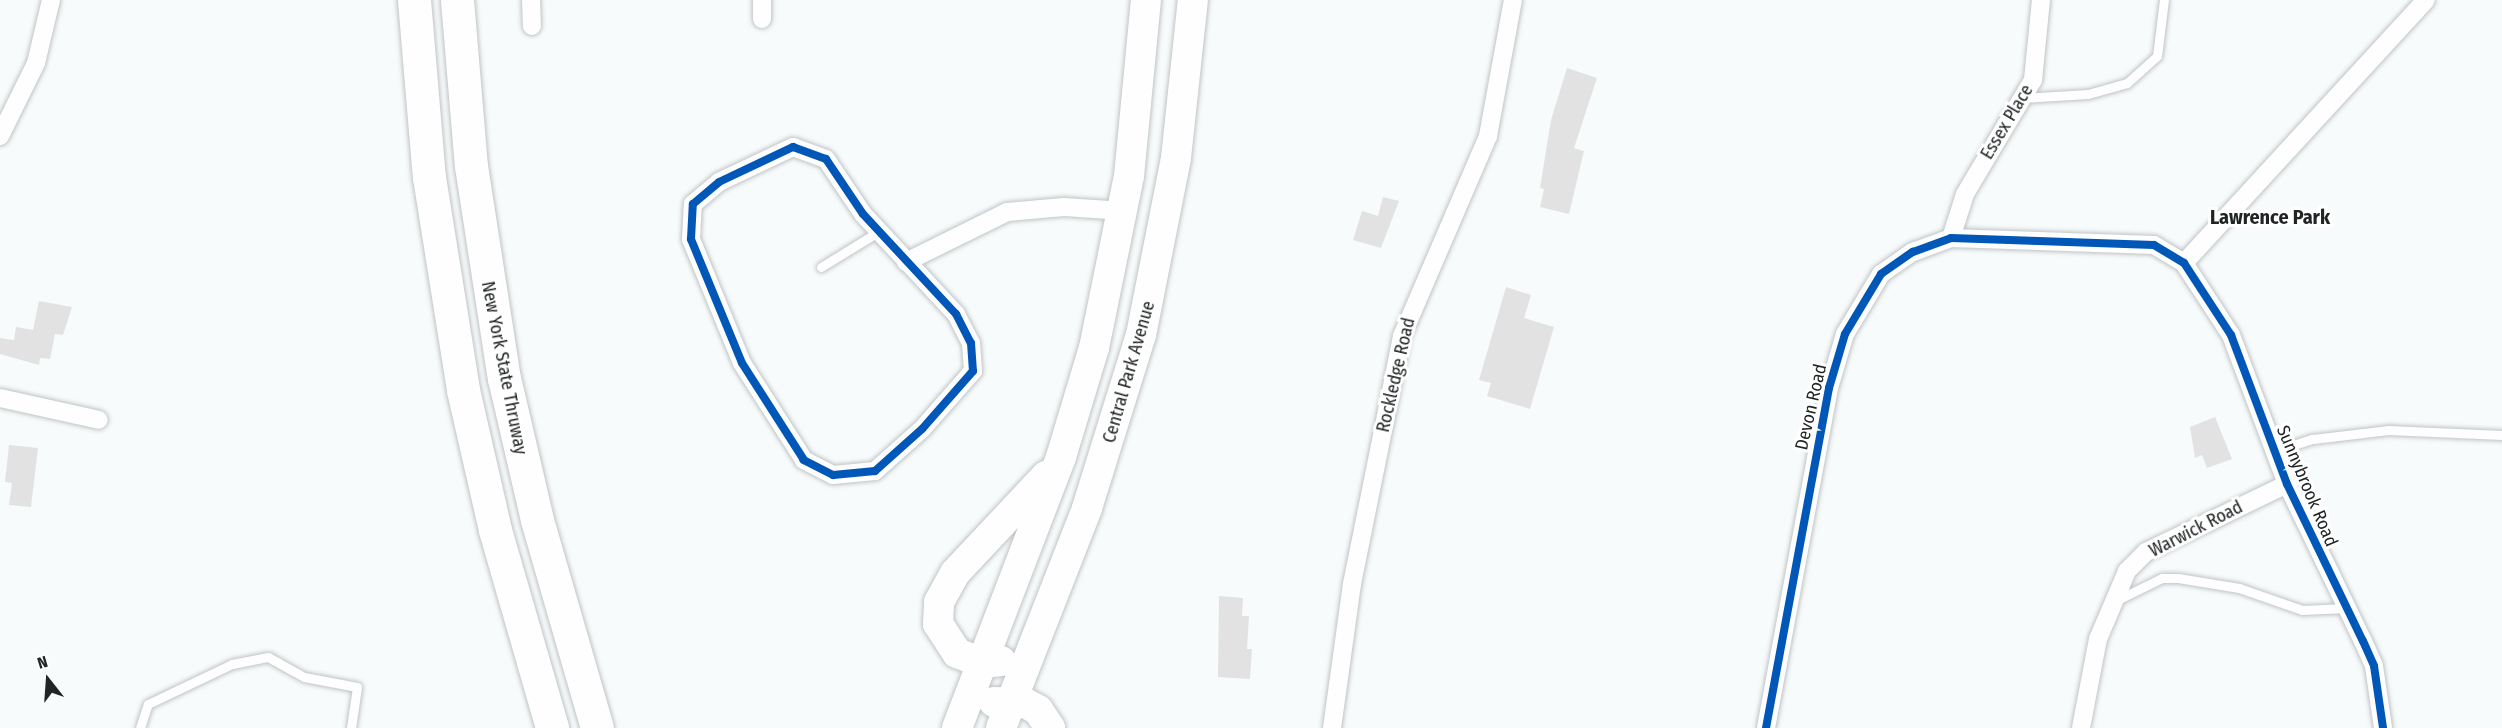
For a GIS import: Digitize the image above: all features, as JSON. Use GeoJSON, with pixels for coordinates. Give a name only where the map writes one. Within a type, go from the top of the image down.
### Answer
{"type":"FeatureCollection","features":[{"type":"Feature","properties":{"kind":"highway"},"geometry":{"type":"LineString","coordinates":[[414,0],[428,165],[450,321],[478,460],[552,728]]}},
{"type":"Feature","properties":{"kind":"highway","name":"New York State Thruway"},"geometry":{"type":"LineString","coordinates":[[457,0],[472,177],[502,366],[537,520],[597,728]]}},
{"type":"Feature","properties":{"kind":"highway"},"geometry":{"type":"LineString","coordinates":[[534,669],[546,728]]}},
{"type":"Feature","properties":{"kind":"main road"},"geometry":{"type":"LineString","coordinates":[[958,725],[1060,457],[1099,326],[1124,211],[1146,0]]}},
{"type":"Feature","properties":{"kind":"main road","name":"Central Park Avenue"},"geometry":{"type":"LineString","coordinates":[[1001,728],[1099,474],[1141,335],[1170,194],[1193,0]]}},
{"type":"Feature","properties":{"kind":"main road"},"geometry":{"type":"LineString","coordinates":[[1033,647],[982,663],[957,653],[942,634],[937,614],[941,593],[1060,457]]}},
{"type":"Feature","properties":{"kind":"main road"},"geometry":{"type":"LineString","coordinates":[[958,725],[983,706],[1012,701],[1038,710],[1050,728]]}},
{"type":"Feature","properties":{"kind":"street"},"geometry":{"type":"LineString","coordinates":[[0,136],[36,63],[51,0]]}},
{"type":"Feature","properties":{"kind":"street"},"geometry":{"type":"LineString","coordinates":[[531,0],[532,26]]}},
{"type":"Feature","properties":{"kind":"street"},"geometry":{"type":"LineString","coordinates":[[762,0],[762,19]]}},
{"type":"Feature","properties":{"kind":"street","name":"Rockledge Road"},"geometry":{"type":"LineString","coordinates":[[1332,728],[1352,584],[1402,336],[1488,136],[1513,0]]}},
{"type":"Feature","properties":{"kind":"street","name":"Essex Place"},"geometry":{"type":"LineString","coordinates":[[1951,238],[1965,194],[2032,80],[2041,0]]}},
{"type":"Feature","properties":{"kind":"street"},"geometry":{"type":"LineString","coordinates":[[2184,263],[2417,2]]}},
{"type":"Feature","properties":{"kind":"street"},"geometry":{"type":"LineString","coordinates":[[793,147],[826,159],[878,232],[956,314],[971,343],[973,370],[922,429],[875,471],[833,475],[804,460],[742,363],[691,239],[693,204],[719,182],[793,147]]}},
{"type":"Feature","properties":{"kind":"street"},"geometry":{"type":"LineString","coordinates":[[906,262],[1007,213],[1064,207],[1124,211]]}},
{"type":"Feature","properties":{"kind":"street","name":"Devon Road"},"geometry":{"type":"LineString","coordinates":[[1766,728],[1827,399],[1845,334],[1881,274],[1913,252],[1951,238],[2154,245],[2184,263]]}},
{"type":"Feature","properties":{"kind":"street","name":"Sunnybrook Road"},"geometry":{"type":"LineString","coordinates":[[2184,263],[2231,335],[2287,484],[2374,666],[2383,728]]}},
{"type":"Feature","properties":{"kind":"street"},"geometry":{"type":"LineString","coordinates":[[0,398],[99,420]]}},
{"type":"Feature","properties":{"kind":"street","name":"Warwick Road"},"geometry":{"type":"LineString","coordinates":[[2081,728],[2111,602],[2127,571],[2146,552],[2287,484]]}},
{"type":"Feature","properties":{"kind":"lane"},"geometry":{"type":"LineString","coordinates":[[2022,98],[2088,94],[2127,83],[2157,56],[2164,0]]}},
{"type":"Feature","properties":{"kind":"lane"},"geometry":{"type":"LineString","coordinates":[[821,267],[878,232]]}},
{"type":"Feature","properties":{"kind":"lane"},"geometry":{"type":"LineString","coordinates":[[2275,450],[2313,439],[2388,430],[2502,435]]}},
{"type":"Feature","properties":{"kind":"lane"},"geometry":{"type":"LineString","coordinates":[[2111,602],[2162,578],[2178,578],[2239,588],[2302,610],[2347,608]]}},
{"type":"Feature","properties":{"kind":"lane"},"geometry":{"type":"LineString","coordinates":[[140,728],[148,704],[232,664],[268,657],[304,677],[357,687],[351,728]]}},
{"type":"Feature","properties":{"kind":"building"},"geometry":{"type":"Polygon","coordinates":[[[1567,68],[1597,78],[1574,148],[1584,151],[1569,214],[1540,207],[1544,189],[1540,188],[1551,120],[1567,68]]]}},
{"type":"Feature","properties":{"kind":"building"},"geometry":{"type":"Polygon","coordinates":[[[1383,197],[1399,201],[1381,248],[1353,240],[1362,211],[1378,216],[1383,197]]]}},
{"type":"Feature","properties":{"kind":"building"},"geometry":{"type":"Polygon","coordinates":[[[1506,287],[1531,295],[1524,318],[1554,327],[1530,409],[1487,396],[1491,383],[1479,380],[1506,287]]]}},
{"type":"Feature","properties":{"kind":"building"},"geometry":{"type":"Polygon","coordinates":[[[39,301],[72,307],[63,335],[55,334],[50,359],[40,358],[39,365],[0,354],[0,338],[14,340],[16,327],[33,330],[39,301]]]}},
{"type":"Feature","properties":{"kind":"building"},"geometry":{"type":"Polygon","coordinates":[[[2215,417],[2232,459],[2207,468],[2202,455],[2195,458],[2190,427],[2215,417]]]}},
{"type":"Feature","properties":{"kind":"building"},"geometry":{"type":"Polygon","coordinates":[[[9,445],[38,448],[31,507],[9,505],[12,483],[5,482],[9,445]]]}},
{"type":"Feature","properties":{"kind":"building"},"geometry":{"type":"Polygon","coordinates":[[[1219,596],[1243,598],[1242,616],[1249,616],[1247,649],[1252,649],[1250,679],[1218,677],[1219,596]]]}},
{"type":"Feature","properties":{"kind":"cycle path"},"geometry":{"type":"LineString","coordinates":[[793,147],[826,159],[863,214],[956,314],[971,343],[973,371],[922,429],[875,471],[833,475],[804,460],[742,363],[691,239],[693,204],[719,182],[793,147]]}},
{"type":"Feature","properties":{"kind":"cycle path"},"geometry":{"type":"LineString","coordinates":[[1766,728],[1829,388],[1845,334],[1881,274],[1913,252],[1951,238],[2154,245],[2184,263],[2231,335],[2287,484],[2374,666],[2383,728]]}},
{"type":"Feature","properties":{"kind":"district","name":"Lawrence Park"},"geometry":{"type":"Point","coordinates":[2270,217]}}]}
